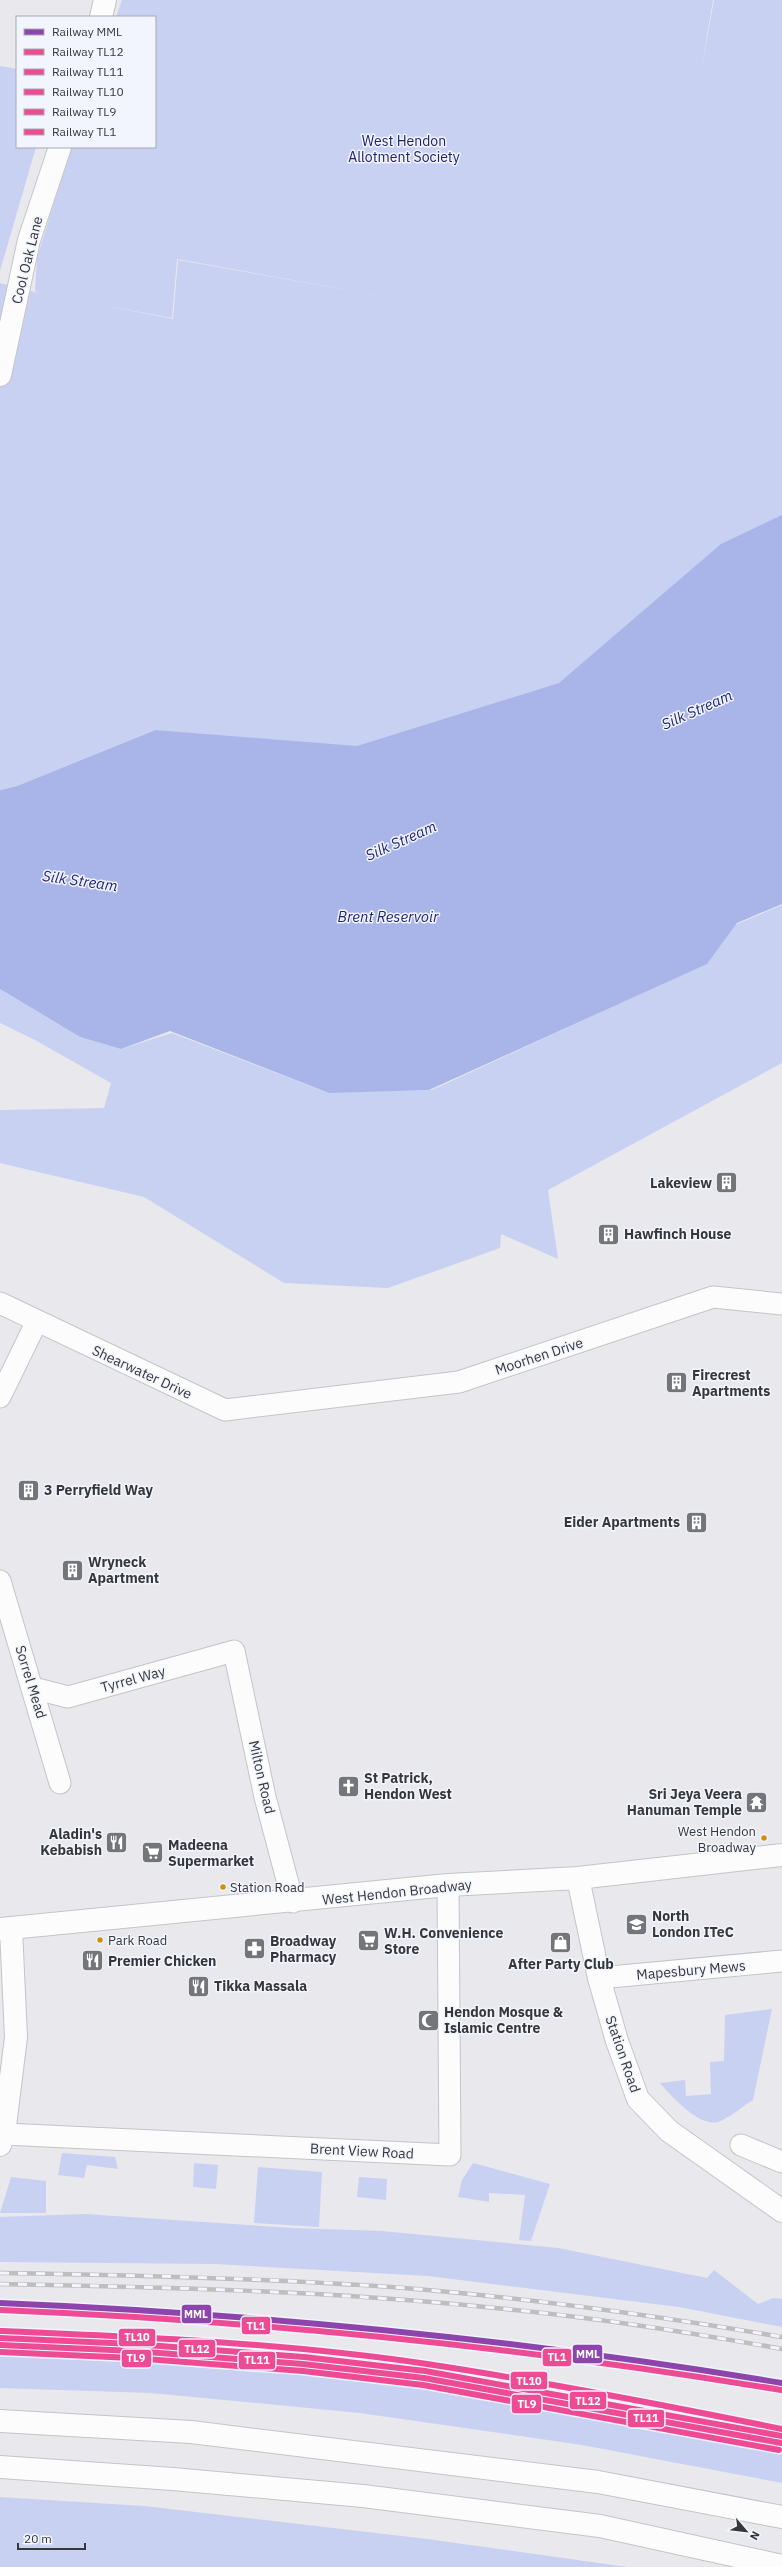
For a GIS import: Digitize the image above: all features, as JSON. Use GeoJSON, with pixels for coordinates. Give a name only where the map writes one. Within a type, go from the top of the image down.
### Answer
{"type":"FeatureCollection","features":[{"type":"Feature","properties":{"kind":"main road"},"geometry":{"type":"LineString","coordinates":[[101,16],[105,0]]}},
{"type":"Feature","properties":{"kind":"main road","name":"Cool Oak Lane"},"geometry":{"type":"LineString","coordinates":[[0,374],[29,240],[60,148]]}},
{"type":"Feature","properties":{"kind":"main road","name":"West Hendon Broadway"},"geometry":{"type":"LineString","coordinates":[[6,1929],[293,1902],[448,1885],[578,1878],[782,1856]]}},
{"type":"Feature","properties":{"kind":"main road","name":"Station Road"},"geometry":{"type":"LineString","coordinates":[[578,1878],[599,1978],[617,2041],[638,2099],[669,2131],[782,2211]]}},
{"type":"Feature","properties":{"kind":"main road"},"geometry":{"type":"LineString","coordinates":[[2,2140],[16,2037],[6,1929]]}},
{"type":"Feature","properties":{"kind":"main road"},"geometry":{"type":"LineString","coordinates":[[0,2421],[191,2432],[590,2481],[782,2517]]}},
{"type":"Feature","properties":{"kind":"main road"},"geometry":{"type":"LineString","coordinates":[[0,2467],[173,2479],[395,2500],[600,2526],[782,2566]]}},
{"type":"Feature","properties":{"kind":"street","name":"Moorhen Drive"},"geometry":{"type":"LineString","coordinates":[[291,1403],[459,1382],[713,1297],[782,1304]]}},
{"type":"Feature","properties":{"kind":"street","name":"Shearwater Drive"},"geometry":{"type":"LineString","coordinates":[[0,1303],[225,1410],[291,1403]]}},
{"type":"Feature","properties":{"kind":"street"},"geometry":{"type":"LineString","coordinates":[[0,1397],[37,1321]]}},
{"type":"Feature","properties":{"kind":"street","name":"Sorrel Mead"},"geometry":{"type":"LineString","coordinates":[[0,1581],[60,1783]]}},
{"type":"Feature","properties":{"kind":"street","name":"Tyrrel Way"},"geometry":{"type":"LineString","coordinates":[[33,1688],[68,1697],[234,1652]]}},
{"type":"Feature","properties":{"kind":"street","name":"Milton Road"},"geometry":{"type":"LineString","coordinates":[[234,1652],[265,1797],[293,1902]]}},
{"type":"Feature","properties":{"kind":"street","name":"Brent View Road"},"geometry":{"type":"LineString","coordinates":[[2,2140],[450,2155],[448,1885]]}},
{"type":"Feature","properties":{"kind":"street","name":"Mapesbury Mews"},"geometry":{"type":"LineString","coordinates":[[599,1978],[782,1961]]}},
{"type":"Feature","properties":{"kind":"street"},"geometry":{"type":"LineString","coordinates":[[741,2145],[782,2162]]}},
{"type":"Feature","properties":{"kind":"green space","name":"West Hendon Allotment Society"},"geometry":{"type":"Polygon","coordinates":[[[122,0],[713,0],[700,77],[714,0],[782,0],[782,516],[722,544],[563,683],[361,747],[154,730],[17,786],[0,790],[0,283],[38,293],[35,291],[37,258],[71,148],[156,148],[156,16],[116,16],[122,0]],[[177,259],[172,318],[96,304],[173,319],[178,260],[375,295],[177,259]]]}},
{"type":"Feature","properties":{"kind":"green space"},"geometry":{"type":"Polygon","coordinates":[[[0,66],[16,69],[16,148],[36,148],[0,271],[0,66]]]}},
{"type":"Feature","properties":{"kind":"green space"},"geometry":{"type":"Polygon","coordinates":[[[782,905],[782,1063],[548,1190],[558,1259],[501,1234],[500,1248],[388,1288],[284,1283],[144,1197],[0,1163],[0,1110],[104,1108],[111,1083],[35,1040],[0,1023],[0,989],[80,1037],[121,1049],[172,1033],[326,1092],[432,1090],[707,963],[735,925],[782,905]]]}},
{"type":"Feature","properties":{"kind":"green space"},"geometry":{"type":"Polygon","coordinates":[[[772,2009],[753,2100],[731,2115],[718,2122],[702,2120],[678,2102],[660,2083],[685,2080],[686,2096],[711,2094],[710,2062],[724,2061],[725,2015],[772,2009]]]}},
{"type":"Feature","properties":{"kind":"green space"},"geometry":{"type":"Polygon","coordinates":[[[62,2153],[115,2157],[118,2169],[87,2165],[84,2178],[58,2175],[62,2153]]]}},
{"type":"Feature","properties":{"kind":"green space"},"geometry":{"type":"Polygon","coordinates":[[[194,2163],[218,2165],[216,2189],[193,2187],[194,2163]]]}},
{"type":"Feature","properties":{"kind":"green space"},"geometry":{"type":"Polygon","coordinates":[[[473,2163],[550,2184],[531,2241],[519,2240],[525,2195],[489,2193],[489,2202],[458,2197],[462,2180],[473,2163]]]}},
{"type":"Feature","properties":{"kind":"green space"},"geometry":{"type":"Polygon","coordinates":[[[258,2167],[322,2172],[319,2227],[254,2223],[258,2167]]]}},
{"type":"Feature","properties":{"kind":"green space"},"geometry":{"type":"Polygon","coordinates":[[[11,2177],[46,2181],[46,2213],[0,2213],[11,2177]]]}},
{"type":"Feature","properties":{"kind":"green space"},"geometry":{"type":"Polygon","coordinates":[[[359,2177],[387,2179],[386,2200],[357,2197],[359,2177]]]}},
{"type":"Feature","properties":{"kind":"green space"},"geometry":{"type":"Polygon","coordinates":[[[85,2214],[293,2228],[382,2231],[558,2248],[707,2278],[714,2270],[758,2304],[773,2298],[782,2299],[782,2327],[679,2307],[428,2276],[215,2264],[0,2262],[0,2217],[85,2214]]]}},
{"type":"Feature","properties":{"kind":"green space"},"geometry":{"type":"Polygon","coordinates":[[[0,2355],[198,2360],[448,2384],[782,2447],[782,2483],[582,2445],[360,2413],[151,2393],[0,2388],[0,2355]]]}},
{"type":"Feature","properties":{"kind":"green space"},"geometry":{"type":"Polygon","coordinates":[[[0,2497],[144,2506],[427,2539],[627,2567],[0,2567],[0,2497]]]}},
{"type":"Feature","properties":{"kind":"water","name":"Brent Reservoir"},"geometry":{"type":"Polygon","coordinates":[[[782,515],[782,904],[737,923],[707,964],[429,1090],[329,1093],[170,1031],[121,1049],[80,1037],[0,989],[0,790],[17,786],[155,730],[357,746],[559,683],[721,544],[782,515]]]}},
{"type":"Feature","properties":{"kind":"railway"},"geometry":{"type":"LineString","coordinates":[[0,2273],[196,2277],[293,2281],[440,2291],[538,2301],[684,2321],[782,2337]]}},
{"type":"Feature","properties":{"kind":"railway"},"geometry":{"type":"LineString","coordinates":[[0,2284],[304,2293],[425,2302],[597,2319],[782,2349]]}},
{"type":"Feature","properties":{"kind":"rail line","name":"MML"},"geometry":{"type":"LineString","coordinates":[[0,2303],[197,2314],[392,2331],[588,2354],[782,2383]]}},
{"type":"Feature","properties":{"kind":"rail line","name":"TL1"},"geometry":{"type":"LineString","coordinates":[[0,2310],[196,2321],[392,2338],[587,2361],[781,2390]]}},
{"type":"Feature","properties":{"kind":"rail line","name":"TL10"},"geometry":{"type":"LineString","coordinates":[[0,2331],[214,2342],[374,2357],[427,2364],[561,2386],[782,2429]]}},
{"type":"Feature","properties":{"kind":"rail line","name":"TL12"},"geometry":{"type":"LineString","coordinates":[[0,2338],[134,2344],[304,2357],[425,2371],[782,2436]]}},
{"type":"Feature","properties":{"kind":"rail line","name":"TL11"},"geometry":{"type":"LineString","coordinates":[[0,2345],[134,2351],[303,2364],[424,2378],[781,2443]]}},
{"type":"Feature","properties":{"kind":"rail line","name":"TL9"},"geometry":{"type":"LineString","coordinates":[[0,2352],[133,2358],[303,2371],[423,2385],[779,2450]]}},
{"type":"Feature","properties":{"kind":"place","name":"Lakeview"},"geometry":{"type":"Point","coordinates":[727,1183]}},
{"type":"Feature","properties":{"kind":"place","name":"Hawfinch House"},"geometry":{"type":"Point","coordinates":[609,1234]}},
{"type":"Feature","properties":{"kind":"place","name":"Firecrest Apartments"},"geometry":{"type":"Point","coordinates":[676,1383]}},
{"type":"Feature","properties":{"kind":"place","name":"3 Perryfield Way"},"geometry":{"type":"Point","coordinates":[28,1490]}},
{"type":"Feature","properties":{"kind":"place","name":"Eider Apartments"},"geometry":{"type":"Point","coordinates":[696,1522]}},
{"type":"Feature","properties":{"kind":"place","name":"Wryneck Apartment"},"geometry":{"type":"Point","coordinates":[73,1570]}},
{"type":"Feature","properties":{"kind":"place","name":"St Patrick, Hendon West"},"geometry":{"type":"Point","coordinates":[349,1786]}},
{"type":"Feature","properties":{"kind":"place","name":"Sri Jeya Veera Hanuman Temple"},"geometry":{"type":"Point","coordinates":[757,1802]}},
{"type":"Feature","properties":{"kind":"place","name":"West Hendon Broadway"},"geometry":{"type":"Point","coordinates":[764,1838]}},
{"type":"Feature","properties":{"kind":"place","name":"Aladin's Kebabish"},"geometry":{"type":"Point","coordinates":[117,1842]}},
{"type":"Feature","properties":{"kind":"place","name":"Madeena Supermarket"},"geometry":{"type":"Point","coordinates":[152,1853]}},
{"type":"Feature","properties":{"kind":"place","name":"Station Road"},"geometry":{"type":"Point","coordinates":[223,1887]}},
{"type":"Feature","properties":{"kind":"place","name":"North London ITeC"},"geometry":{"type":"Point","coordinates":[636,1924]}},
{"type":"Feature","properties":{"kind":"place","name":"Park Road"},"geometry":{"type":"Point","coordinates":[100,1940]}},
{"type":"Feature","properties":{"kind":"place","name":"W.H. Convenience Store"},"geometry":{"type":"Point","coordinates":[368,1941]}},
{"type":"Feature","properties":{"kind":"place","name":"After Party Club"},"geometry":{"type":"Point","coordinates":[561,1942]}},
{"type":"Feature","properties":{"kind":"place","name":"Broadway Pharmacy"},"geometry":{"type":"Point","coordinates":[254,1949]}},
{"type":"Feature","properties":{"kind":"place","name":"Premier Chicken"},"geometry":{"type":"Point","coordinates":[93,1961]}},
{"type":"Feature","properties":{"kind":"place","name":"Tikka Massala"},"geometry":{"type":"Point","coordinates":[198,1986]}},
{"type":"Feature","properties":{"kind":"place","name":"Hendon Mosque & Islamic Centre"},"geometry":{"type":"Point","coordinates":[428,2020]}},
{"type":"Feature","properties":{"kind":"water label","name":"Silk Stream"},"geometry":{"type":"Point","coordinates":[697,710]}},
{"type":"Feature","properties":{"kind":"water label","name":"Silk Stream"},"geometry":{"type":"Point","coordinates":[401,841]}},
{"type":"Feature","properties":{"kind":"water label","name":"Silk Stream"},"geometry":{"type":"Point","coordinates":[80,881]}}]}
